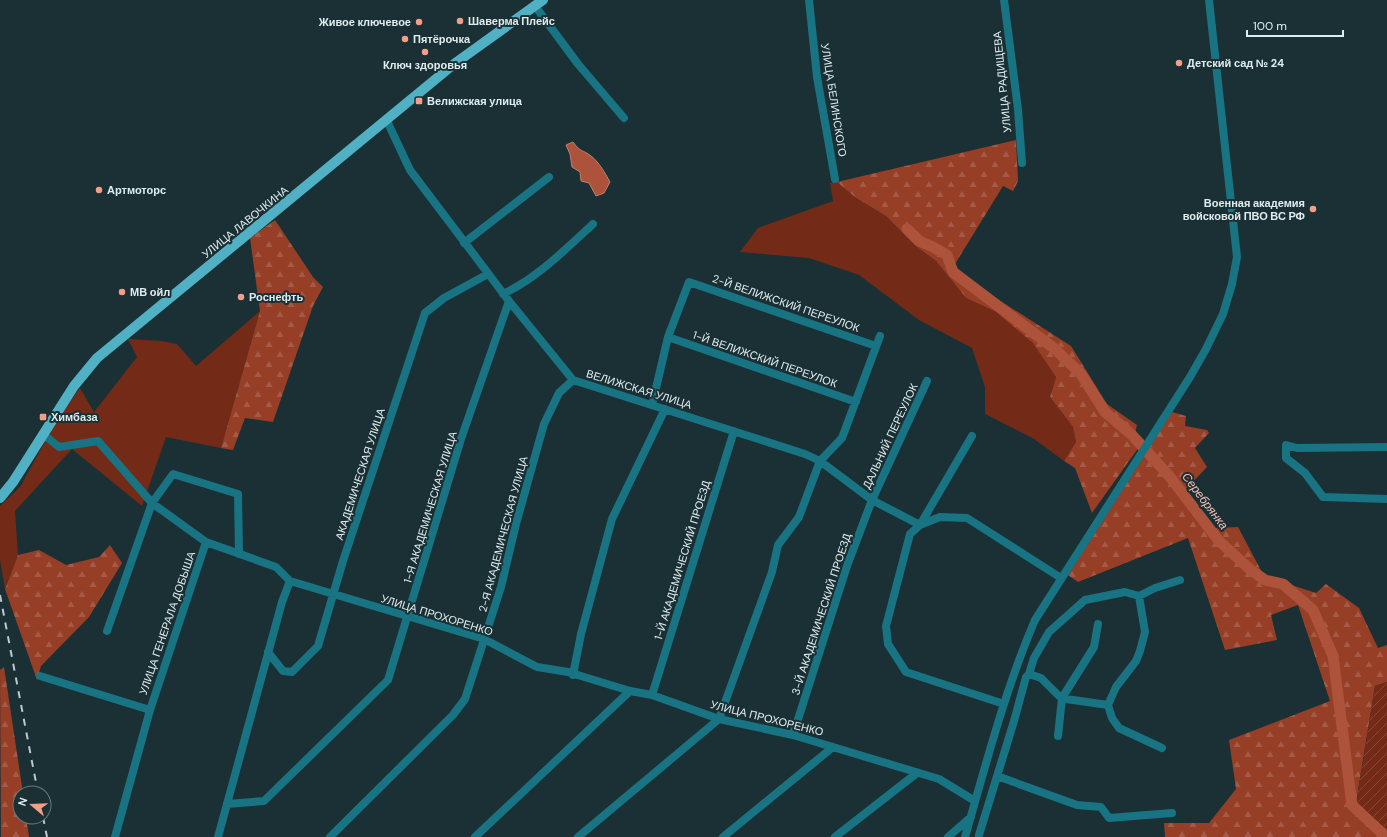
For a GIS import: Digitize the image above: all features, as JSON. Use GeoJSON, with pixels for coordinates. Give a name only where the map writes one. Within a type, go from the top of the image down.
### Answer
{"type":"FeatureCollection","features":[{"type":"Feature","properties":{"kind":"main road","name":"УЛИЦА ЛАВОЧКИНА"},"geometry":{"type":"LineString","coordinates":[[0,498],[13,482],[74,386],[97,358],[454,64],[539,3]]}},
{"type":"Feature","properties":{"kind":"street","name":"УЛИЦА БЕЛИНСКОГО"},"geometry":{"type":"LineString","coordinates":[[809,0],[817,77],[835,179]]}},
{"type":"Feature","properties":{"kind":"street","name":"УЛИЦА РАДИЩЕВА"},"geometry":{"type":"LineString","coordinates":[[1004,0],[1018,109],[1022,163]]}},
{"type":"Feature","properties":{"kind":"street"},"geometry":{"type":"LineString","coordinates":[[965,837],[1017,661],[1035,620],[1190,377],[1223,314],[1232,284],[1237,257],[1209,0]]}},
{"type":"Feature","properties":{"kind":"street"},"geometry":{"type":"LineString","coordinates":[[539,3],[578,64],[624,118]]}},
{"type":"Feature","properties":{"kind":"street","name":"ВЕЛИЖСКАЯ УЛИЦА"},"geometry":{"type":"LineString","coordinates":[[386,121],[410,170],[503,294],[573,380],[805,454],[820,461],[872,500],[920,525]]}},
{"type":"Feature","properties":{"kind":"street"},"geometry":{"type":"LineString","coordinates":[[464,243],[550,177]]}},
{"type":"Feature","properties":{"kind":"street"},"geometry":{"type":"LineString","coordinates":[[503,294],[513,289],[552,261],[593,224]]}},
{"type":"Feature","properties":{"kind":"street","name":"АКАДЕМИЧЕСКАЯ УЛИЦА"},"geometry":{"type":"LineString","coordinates":[[268,652],[283,671],[292,672],[318,646],[333,595],[425,313],[444,298],[488,274]]}},
{"type":"Feature","properties":{"kind":"street","name":"2-Й ВЕЛИЖСКИЙ ПЕРЕУЛОК"},"geometry":{"type":"LineString","coordinates":[[668,337],[689,282],[876,346]]}},
{"type":"Feature","properties":{"kind":"street","name":"1-Я АКАДЕМИЧЕСКАЯ УЛИЦА"},"geometry":{"type":"LineString","coordinates":[[227,804],[264,801],[388,680],[461,439],[509,301]]}},
{"type":"Feature","properties":{"kind":"street"},"geometry":{"type":"LineString","coordinates":[[578,837],[719,719],[772,572],[778,545],[799,518],[820,461],[842,438],[880,336]]}},
{"type":"Feature","properties":{"kind":"street"},"geometry":{"type":"LineString","coordinates":[[652,405],[668,337]]}},
{"type":"Feature","properties":{"kind":"street","name":"1-Й ВЕЛИЖСКИЙ ПЕРЕУЛОК"},"geometry":{"type":"LineString","coordinates":[[668,337],[856,402]]}},
{"type":"Feature","properties":{"kind":"street","name":"2-Я АКАДЕМИЧЕСКАЯ УЛИЦА"},"geometry":{"type":"LineString","coordinates":[[330,837],[453,715],[465,699],[501,587],[516,524],[544,424],[558,393],[573,380]]}},
{"type":"Feature","properties":{"kind":"street","name":"ДАЛЬНИЙ ПЕРЕУЛОК"},"geometry":{"type":"LineString","coordinates":[[872,500],[927,381]]}},
{"type":"Feature","properties":{"kind":"street"},"geometry":{"type":"LineString","coordinates":[[574,675],[581,634],[612,519],[665,409]]}},
{"type":"Feature","properties":{"kind":"street","name":"1-Й АКАДЕМИЧЕСКИЙ ПРОЕЗД"},"geometry":{"type":"LineString","coordinates":[[652,695],[734,431]]}},
{"type":"Feature","properties":{"kind":"street","name":"УЛИЦА ПРОХОРЕНКО"},"geometry":{"type":"LineString","coordinates":[[43,434],[59,446],[98,441],[152,503],[206,542],[276,567],[290,581],[484,640],[537,667],[574,675],[630,691],[652,695],[719,719],[793,735],[917,774],[939,779],[976,801]]}},
{"type":"Feature","properties":{"kind":"street"},"geometry":{"type":"LineString","coordinates":[[972,436],[920,525],[910,534],[886,626],[888,644],[906,672],[1004,704]]}},
{"type":"Feature","properties":{"kind":"street"},"geometry":{"type":"LineString","coordinates":[[1387,447],[1304,448],[1286,445],[1286,458],[1305,473],[1323,497],[1387,499]]}},
{"type":"Feature","properties":{"kind":"street"},"geometry":{"type":"LineString","coordinates":[[107,631],[152,503],[173,474],[238,494],[239,554]]}},
{"type":"Feature","properties":{"kind":"street","name":"3-Й АКАДЕМИЧЕСКИЙ ПРОЕЗД"},"geometry":{"type":"LineString","coordinates":[[793,735],[847,566],[872,500]]}},
{"type":"Feature","properties":{"kind":"street"},"geometry":{"type":"LineString","coordinates":[[920,525],[940,517],[967,518],[1061,578]]}},
{"type":"Feature","properties":{"kind":"street","name":"УЛИЦА ГЕНЕРАЛА ДОБЫША"},"geometry":{"type":"LineString","coordinates":[[115,837],[150,710],[206,542]]}},
{"type":"Feature","properties":{"kind":"street"},"geometry":{"type":"LineString","coordinates":[[981,836],[1026,677],[1029,674],[1034,658],[1049,632],[1085,600],[1125,592],[1139,596],[1155,588],[1180,580]]}},
{"type":"Feature","properties":{"kind":"street"},"geometry":{"type":"LineString","coordinates":[[218,837],[282,602],[290,581]]}},
{"type":"Feature","properties":{"kind":"street"},"geometry":{"type":"LineString","coordinates":[[1139,596],[1145,632],[1140,651],[1136,661],[1116,687],[1108,705],[1112,718],[1119,728],[1162,748]]}},
{"type":"Feature","properties":{"kind":"street"},"geometry":{"type":"LineString","coordinates":[[1058,736],[1062,698],[1094,647],[1098,624]]}},
{"type":"Feature","properties":{"kind":"street"},"geometry":{"type":"LineString","coordinates":[[1029,674],[1041,678],[1062,698],[1108,705]]}},
{"type":"Feature","properties":{"kind":"street","name":"УЛИЦА ГЕНЕРАЛА ДОБЫША"},"geometry":{"type":"LineString","coordinates":[[40,676],[150,710]]}},
{"type":"Feature","properties":{"kind":"street"},"geometry":{"type":"LineString","coordinates":[[475,837],[630,691]]}},
{"type":"Feature","properties":{"kind":"street"},"geometry":{"type":"LineString","coordinates":[[723,837],[833,747]]}},
{"type":"Feature","properties":{"kind":"street"},"geometry":{"type":"LineString","coordinates":[[835,837],[917,774]]}},
{"type":"Feature","properties":{"kind":"street"},"geometry":{"type":"LineString","coordinates":[[997,776],[1077,805],[1101,807],[1109,818],[1172,813]]}},
{"type":"Feature","properties":{"kind":"street"},"geometry":{"type":"LineString","coordinates":[[948,837],[971,817]]}},
{"type":"Feature","properties":{"kind":"shaded area"},"geometry":{"type":"Polygon","coordinates":[[[573,142],[580,149],[594,158],[604,171],[610,182],[604,193],[596,196],[589,183],[581,181],[580,172],[572,167],[570,154],[566,145],[573,142]]]}},
{"type":"Feature","properties":{"kind":"shaded area"},"geometry":{"type":"Polygon","coordinates":[[[837,182],[856,198],[886,216],[917,247],[936,261],[966,298],[996,312],[1033,342],[1056,377],[1050,397],[1073,427],[1076,442],[1064,461],[1034,439],[985,414],[985,387],[972,348],[919,320],[859,275],[809,258],[740,252],[758,228],[833,201],[830,183],[837,182]]]}},
{"type":"Feature","properties":{"kind":"shaded area"},"geometry":{"type":"Polygon","coordinates":[[[260,311],[221,448],[166,437],[142,506],[72,449],[15,511],[18,555],[5,589],[0,560],[0,506],[20,487],[57,420],[80,388],[94,412],[137,357],[128,339],[162,341],[177,344],[196,366],[260,311]]]}},
{"type":"Feature","properties":{"kind":"shaded area"},"geometry":{"type":"Polygon","coordinates":[[[1387,682],[1387,829],[1356,803],[1375,686],[1387,682]]]}},
{"type":"Feature","properties":{"kind":"green space"},"geometry":{"type":"Polygon","coordinates":[[[1016,140],[1018,181],[1013,191],[1003,186],[955,264],[963,277],[1071,346],[1107,404],[1137,425],[1135,433],[1144,440],[1092,513],[1075,468],[1064,461],[1076,442],[1073,427],[1050,397],[1056,377],[1033,343],[996,312],[966,298],[936,261],[917,247],[886,216],[856,198],[837,182],[1016,140]]]}},
{"type":"Feature","properties":{"kind":"green space"},"geometry":{"type":"Polygon","coordinates":[[[275,220],[313,277],[323,287],[313,306],[273,422],[245,418],[233,450],[221,448],[260,311],[250,238],[275,220]]]}},
{"type":"Feature","properties":{"kind":"green space"},"geometry":{"type":"Polygon","coordinates":[[[1172,412],[1186,416],[1185,426],[1207,430],[1209,433],[1195,448],[1207,467],[1185,490],[1214,528],[1238,527],[1264,576],[1316,593],[1326,584],[1359,608],[1378,648],[1387,645],[1387,682],[1375,686],[1356,803],[1387,829],[1387,837],[1165,837],[1164,823],[1209,823],[1236,789],[1229,740],[1330,701],[1298,605],[1271,615],[1277,640],[1225,650],[1188,538],[1078,582],[1068,575],[1172,412]]]}},
{"type":"Feature","properties":{"kind":"green space"},"geometry":{"type":"Polygon","coordinates":[[[110,545],[122,563],[89,617],[41,666],[37,680],[5,589],[18,555],[39,550],[66,565],[99,557],[110,545]]]}},
{"type":"Feature","properties":{"kind":"green space"},"geometry":{"type":"Polygon","coordinates":[[[4,667],[22,785],[12,785],[12,825],[27,825],[29,837],[1,837],[0,670],[4,667]]]}},
{"type":"Feature","properties":{"kind":"waterway","name":"Серебрянка"},"geometry":{"type":"LineString","coordinates":[[907,229],[919,241],[947,255],[953,272],[1055,349],[1081,374],[1105,412],[1131,434],[1170,477],[1219,541],[1252,571],[1265,580],[1283,584],[1313,610],[1333,656],[1352,805],[1386,837]]}},
{"type":"Feature","properties":{"kind":"railway"},"geometry":{"type":"LineString","coordinates":[[0,595],[36,785]]}},
{"type":"Feature","properties":{"kind":"railway"},"geometry":{"type":"LineString","coordinates":[[45,825],[47,837]]}},
{"type":"Feature","properties":{"kind":"place","name":"Шаверма Плейс"},"geometry":{"type":"Point","coordinates":[460,21]}},
{"type":"Feature","properties":{"kind":"place","name":"Живое ключевое"},"geometry":{"type":"Point","coordinates":[419,22]}},
{"type":"Feature","properties":{"kind":"place","name":"Пятёрочка"},"geometry":{"type":"Point","coordinates":[405,39]}},
{"type":"Feature","properties":{"kind":"place","name":"Ключ здоровья"},"geometry":{"type":"Point","coordinates":[425,52]}},
{"type":"Feature","properties":{"kind":"place","name":"Детский сад № 24"},"geometry":{"type":"Point","coordinates":[1179,63]}},
{"type":"Feature","properties":{"kind":"place","name":"Велижская улица"},"geometry":{"type":"Point","coordinates":[419,101]}},
{"type":"Feature","properties":{"kind":"place","name":"Артмоторс"},"geometry":{"type":"Point","coordinates":[99,190]}},
{"type":"Feature","properties":{"kind":"place","name":"Военная академия войсковой ПВО ВС РФ"},"geometry":{"type":"Point","coordinates":[1313,209]}},
{"type":"Feature","properties":{"kind":"place","name":"МВ ойл"},"geometry":{"type":"Point","coordinates":[122,292]}},
{"type":"Feature","properties":{"kind":"place","name":"Роснефть"},"geometry":{"type":"Point","coordinates":[241,297]}},
{"type":"Feature","properties":{"kind":"place","name":"Химбаза"},"geometry":{"type":"Point","coordinates":[43,417]}}]}
